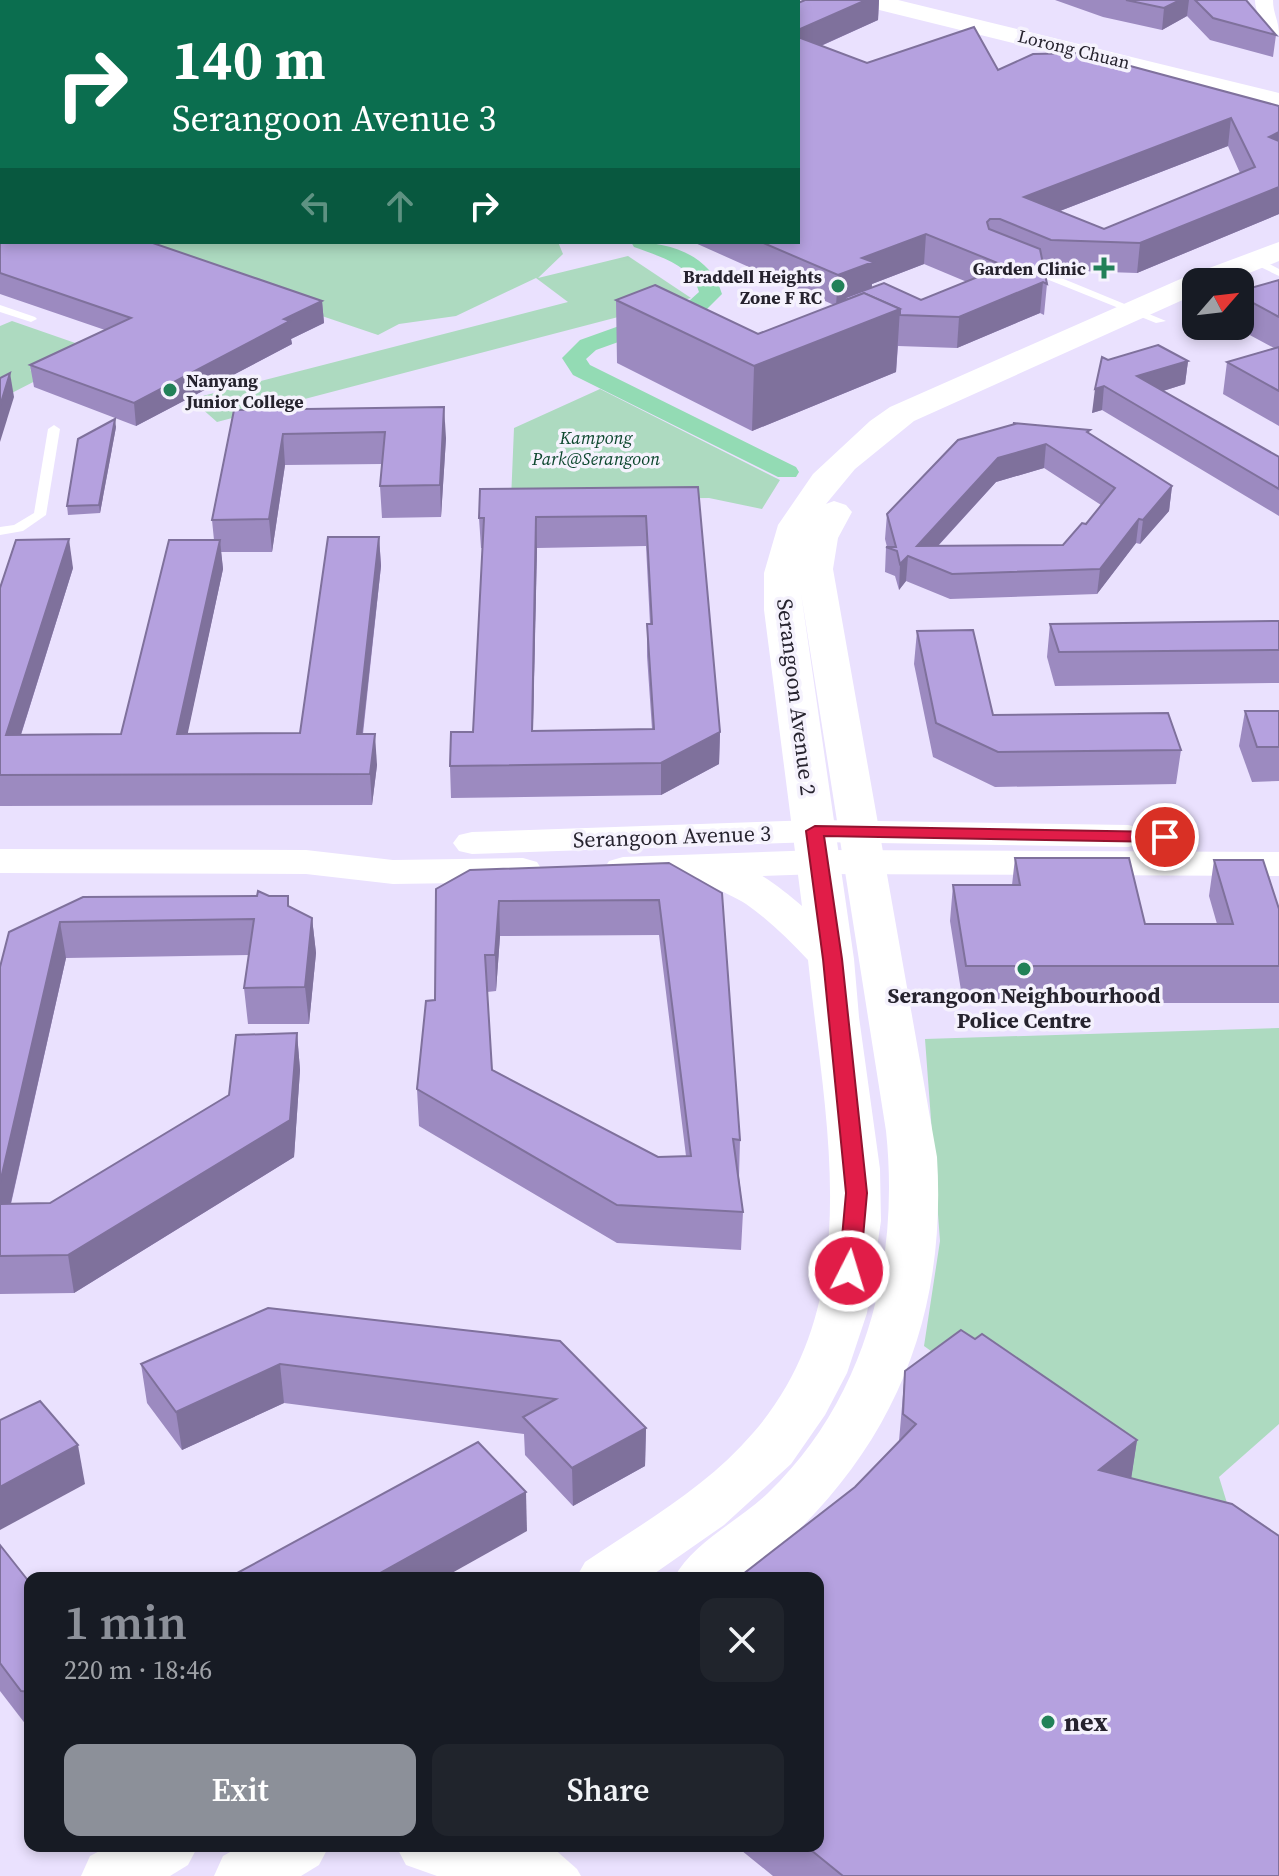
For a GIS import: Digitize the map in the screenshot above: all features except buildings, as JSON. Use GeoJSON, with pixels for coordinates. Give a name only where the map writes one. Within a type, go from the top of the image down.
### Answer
{"type":"FeatureCollection","features":[{"type":"Feature","properties":{"kind":"main road","name":"Lorong Chuan"},"geometry":{"type":"LineString","coordinates":[[868,0],[1279,101]]}},
{"type":"Feature","properties":{"kind":"main road","name":"Lorong Chuan"},"geometry":{"type":"LineString","coordinates":[[938,0],[1279,82]]}},
{"type":"Feature","properties":{"kind":"main road","name":"Serangoon Avenue 2"},"geometry":{"type":"LineString","coordinates":[[1254,278],[1273,265]]}},
{"type":"Feature","properties":{"kind":"main road","name":"Serangoon Avenue 2"},"geometry":{"type":"LineString","coordinates":[[711,1572],[758,1536],[799,1497],[840,1446],[880,1376],[894,1334],[908,1271],[914,1183],[907,1115],[886,1021],[815,569],[820,538],[832,514],[867,471],[917,432],[1164,313],[1182,297]]}},
{"type":"Feature","properties":{"kind":"main road","name":"Serangoon Avenue 2"},"geometry":{"type":"LineString","coordinates":[[614,1572],[694,1517],[752,1470],[791,1425],[816,1379],[841,1318],[857,1193],[832,959],[783,610],[782,572],[794,532],[806,509],[836,468],[878,430],[902,414],[1164,313]]}},
{"type":"Feature","properties":{"kind":"main road"},"geometry":{"type":"LineString","coordinates":[[709,868],[737,878],[778,905],[832,959]]}},
{"type":"Feature","properties":{"kind":"main road"},"geometry":{"type":"LineString","coordinates":[[837,1021],[886,1021]]}},
{"type":"Feature","properties":{"kind":"main road"},"geometry":{"type":"LineString","coordinates":[[113,1876],[155,1852]]}},
{"type":"Feature","properties":{"kind":"main road"},"geometry":{"type":"LineString","coordinates":[[246,1876],[287,1852]]}},
{"type":"Feature","properties":{"kind":"main road"},"geometry":{"type":"LineString","coordinates":[[448,1852],[529,1876]]}},
{"type":"Feature","properties":{"kind":"street"},"geometry":{"type":"LineString","coordinates":[[1264,0],[1264,11],[1279,30]]}},
{"type":"Feature","properties":{"kind":"street","name":"Serangoon Avenue 3"},"geometry":{"type":"LineString","coordinates":[[306,862],[397,847],[860,846],[1279,839]]}},
{"type":"Feature","properties":{"kind":"street","name":"Serangoon Avenue 3"},"geometry":{"type":"LineString","coordinates":[[0,861],[306,862],[393,872],[709,868],[817,846]]}},
{"type":"Feature","properties":{"kind":"street","name":"Serangoon Avenue 3"},"geometry":{"type":"LineString","coordinates":[[860,846],[1279,864]]}},
{"type":"Feature","properties":{"kind":"lane"},"geometry":{"type":"LineString","coordinates":[[1021,266],[1164,313]]}},
{"type":"Feature","properties":{"kind":"lane"},"geometry":{"type":"LineString","coordinates":[[0,308],[31,319]]}},
{"type":"Feature","properties":{"kind":"lane"},"geometry":{"type":"LineString","coordinates":[[0,531],[18,528],[40,515],[54,429]]}},
{"type":"Feature","properties":{"kind":"lane"},"geometry":{"type":"LineString","coordinates":[[791,1425],[840,1446]]}},
{"type":"Feature","properties":{"kind":"lane"},"geometry":{"type":"LineString","coordinates":[[752,1470],[799,1497]]}},
{"type":"Feature","properties":{"kind":"lane"},"geometry":{"type":"LineString","coordinates":[[542,1852],[569,1876]]}},
{"type":"Feature","properties":{"kind":"green space"},"geometry":{"type":"Polygon","coordinates":[[[110,244],[559,244],[563,254],[538,278],[628,256],[691,298],[217,422],[191,399],[568,302],[536,278],[456,316],[399,324],[378,335],[110,244]]]}},
{"type":"Feature","properties":{"kind":"green space"},"geometry":{"type":"Polygon","coordinates":[[[12,321],[81,345],[30,370],[45,376],[0,399],[0,326],[12,321]]]}},
{"type":"Feature","properties":{"kind":"green space","name":"Kampong Park@Serangoon"},"geometry":{"type":"Polygon","coordinates":[[[600,389],[780,480],[762,509],[709,498],[511,500],[514,428],[600,389]]]}},
{"type":"Feature","properties":{"kind":"green space"},"geometry":{"type":"Polygon","coordinates":[[[1279,1028],[1279,1424],[1219,1477],[1250,1578],[924,1346],[940,1241],[925,1039],[1279,1028]]]}},
{"type":"Feature","properties":{"kind":"waterway"},"geometry":{"type":"LineString","coordinates":[[647,244],[694,267],[708,284],[711,294],[697,306],[588,345],[574,358],[581,370],[787,472]]}},
{"type":"Feature","properties":{"kind":"place","name":"Garden Clinic"},"geometry":{"type":"Point","coordinates":[1104,268]}},
{"type":"Feature","properties":{"kind":"place","name":"Braddell Heights Zone F RC"},"geometry":{"type":"Point","coordinates":[838,286]}},
{"type":"Feature","properties":{"kind":"place","name":"Nanyang Junior College"},"geometry":{"type":"Point","coordinates":[170,390]}},
{"type":"Feature","properties":{"kind":"place","name":"Serangoon Neighbourhood Police Centre"},"geometry":{"type":"Point","coordinates":[1024,969]}},
{"type":"Feature","properties":{"kind":"place","name":"nex"},"geometry":{"type":"Point","coordinates":[1048,1722]}},
{"type":"Feature","properties":{"kind":"route"},"geometry":{"type":"LineString","coordinates":[[849,1271],[857,1193],[849,1103],[815,831],[1165,837]]}}]}
